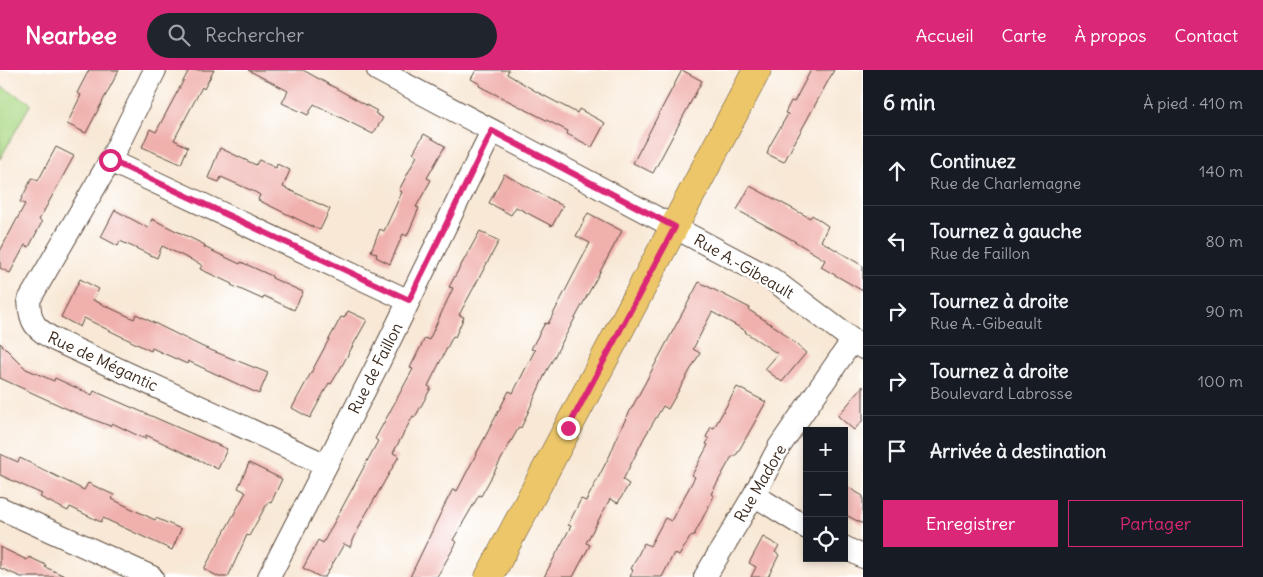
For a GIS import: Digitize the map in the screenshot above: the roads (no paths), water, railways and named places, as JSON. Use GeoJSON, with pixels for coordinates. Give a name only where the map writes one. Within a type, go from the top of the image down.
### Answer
{"type":"FeatureCollection","features":[{"type":"Feature","properties":{"kind":"main road"},"geometry":{"type":"LineString","coordinates":[[489,577],[757,70]]}},
{"type":"Feature","properties":{"kind":"street","name":"Rue de Mégantic"},"geometry":{"type":"LineString","coordinates":[[155,70],[110,160],[29,300],[30,317],[39,330],[326,465]]}},
{"type":"Feature","properties":{"kind":"street","name":"Rue A.-Gibeault"},"geometry":{"type":"LineString","coordinates":[[378,70],[772,279],[801,299],[858,345]]}},
{"type":"Feature","properties":{"kind":"street","name":"Rue de Faillon"},"geometry":{"type":"LineString","coordinates":[[270,577],[492,131]]}},
{"type":"Feature","properties":{"kind":"street"},"geometry":{"type":"LineString","coordinates":[[110,160],[409,300]]}},
{"type":"Feature","properties":{"kind":"street","name":"Rue Madore"},"geometry":{"type":"LineString","coordinates":[[705,577],[754,495],[779,447],[858,345]]}},
{"type":"Feature","properties":{"kind":"street"},"geometry":{"type":"LineString","coordinates":[[754,495],[803,526]]}},
{"type":"Feature","properties":{"kind":"street"},"geometry":{"type":"LineString","coordinates":[[0,508],[152,577]]}},
{"type":"Feature","properties":{"kind":"street"},"geometry":{"type":"LineString","coordinates":[[848,549],[863,557]]}}]}
